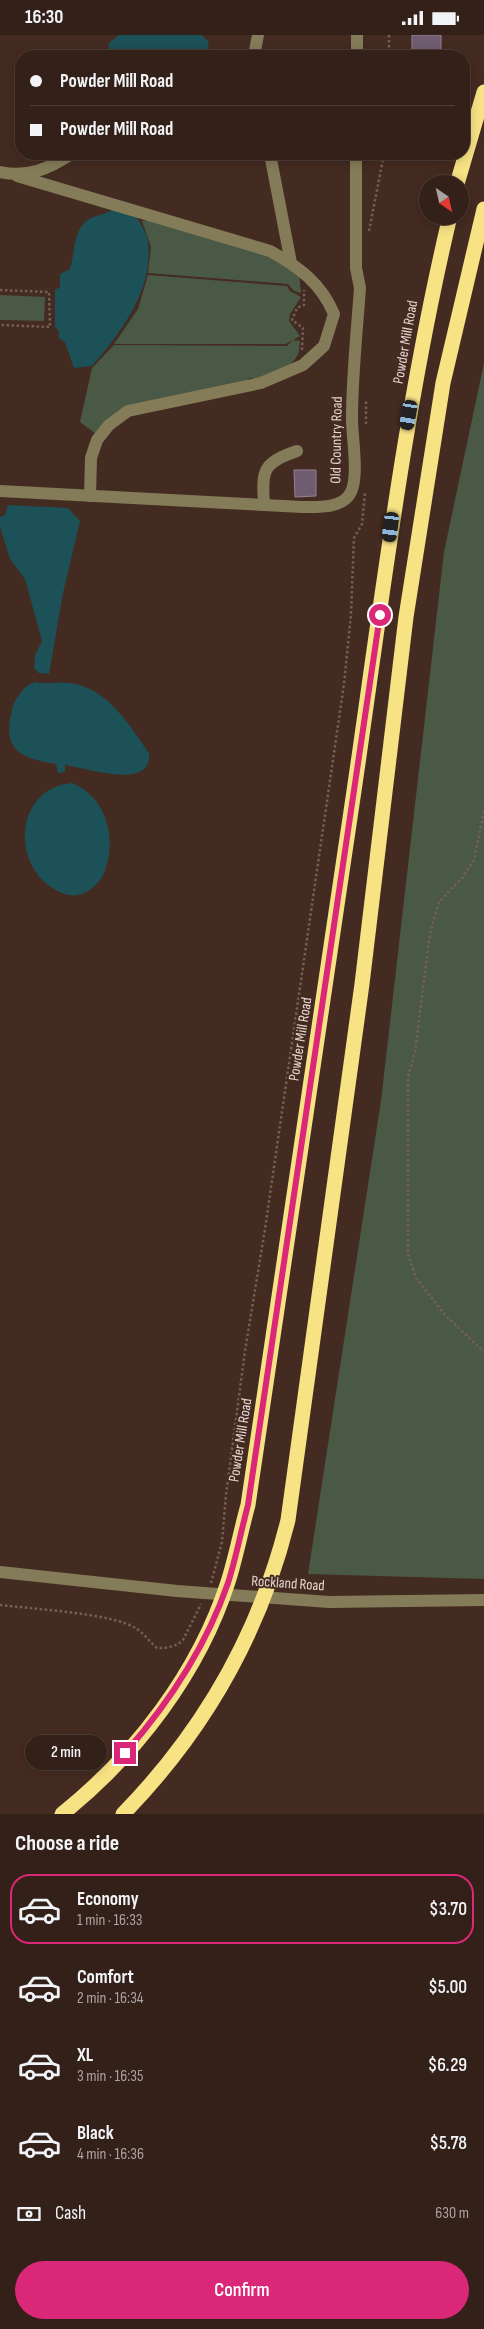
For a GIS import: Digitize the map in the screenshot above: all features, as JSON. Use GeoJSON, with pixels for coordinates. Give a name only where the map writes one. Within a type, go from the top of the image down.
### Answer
{"type":"FeatureCollection","features":[{"type":"Feature","properties":{"kind":"highway"},"geometry":{"type":"LineString","coordinates":[[470,142],[484,92]]}},
{"type":"Feature","properties":{"kind":"highway"},"geometry":{"type":"LineString","coordinates":[[461,175],[465,160]]}},
{"type":"Feature","properties":{"kind":"highway"},"geometry":{"type":"LineString","coordinates":[[123,1814],[173,1758],[212,1703],[249,1635],[275,1568],[294,1484],[362,984],[406,617],[443,383],[484,209]]}},
{"type":"Feature","properties":{"kind":"highway","name":"Powder Mill Road"},"geometry":{"type":"LineString","coordinates":[[62,1814],[92,1788],[143,1732],[175,1689],[208,1630],[234,1562],[248,1505],[396,491],[430,301],[448,225]]}},
{"type":"Feature","properties":{"kind":"street"},"geometry":{"type":"LineString","coordinates":[[255,50],[258,35]]}},
{"type":"Feature","properties":{"kind":"street"},"geometry":{"type":"LineString","coordinates":[[357,35],[357,50]]}},
{"type":"Feature","properties":{"kind":"street"},"geometry":{"type":"LineString","coordinates":[[17,176],[43,170],[60,160]]}},
{"type":"Feature","properties":{"kind":"street"},"geometry":{"type":"LineString","coordinates":[[271,160],[296,267]]}},
{"type":"Feature","properties":{"kind":"street","name":"Old Country Road"},"geometry":{"type":"LineString","coordinates":[[0,491],[264,505],[329,506],[342,501],[351,493],[353,476],[352,418],[360,288],[356,268],[356,160]]}},
{"type":"Feature","properties":{"kind":"street"},"geometry":{"type":"LineString","coordinates":[[0,172],[270,251],[296,267],[326,296],[334,315],[324,346],[303,365],[261,383],[128,411],[109,425],[97,440],[91,458],[90,496]]}},
{"type":"Feature","properties":{"kind":"street"},"geometry":{"type":"LineString","coordinates":[[264,505],[263,479],[266,467],[275,459],[297,451]]}},
{"type":"Feature","properties":{"kind":"street","name":"Rockland Road"},"geometry":{"type":"LineString","coordinates":[[0,1572],[177,1591],[329,1602],[484,1600]]}},
{"type":"Feature","properties":{"kind":"path"},"geometry":{"type":"LineString","coordinates":[[389,35],[389,50]]}},
{"type":"Feature","properties":{"kind":"path"},"geometry":{"type":"LineString","coordinates":[[368,237],[383,160]]}},
{"type":"Feature","properties":{"kind":"path"},"geometry":{"type":"LineString","coordinates":[[296,267],[304,305],[297,308],[292,320],[303,329],[302,356],[296,368]]}},
{"type":"Feature","properties":{"kind":"path"},"geometry":{"type":"LineString","coordinates":[[0,290],[50,292],[50,327],[0,325]]}},
{"type":"Feature","properties":{"kind":"path"},"geometry":{"type":"LineString","coordinates":[[366,396],[366,425]]}},
{"type":"Feature","properties":{"kind":"path"},"geometry":{"type":"LineString","coordinates":[[220,1554],[245,1351],[265,1229],[344,684],[351,614],[354,538],[362,524],[365,483]]}},
{"type":"Feature","properties":{"kind":"path"},"geometry":{"type":"LineString","coordinates":[[484,811],[474,859],[462,878],[439,902],[430,933],[415,1052],[408,1077],[408,1254],[416,1278],[445,1315],[484,1353]]}},
{"type":"Feature","properties":{"kind":"path"},"geometry":{"type":"LineString","coordinates":[[0,1605],[102,1617],[137,1629],[157,1648],[167,1648],[179,1644],[187,1635]]}},
{"type":"Feature","properties":{"kind":"green space"},"geometry":{"type":"Polygon","coordinates":[[[157,219],[270,253],[299,273],[301,293],[294,291],[288,284],[148,273],[151,247],[142,221],[157,219]]]}},
{"type":"Feature","properties":{"kind":"green space"},"geometry":{"type":"Polygon","coordinates":[[[148,275],[287,286],[290,291],[301,297],[290,314],[289,321],[300,336],[286,344],[114,344],[138,309],[148,275]]]}},
{"type":"Feature","properties":{"kind":"green space"},"geometry":{"type":"Polygon","coordinates":[[[0,295],[45,297],[44,321],[0,320],[0,295]]]}},
{"type":"Feature","properties":{"kind":"green space"},"geometry":{"type":"Polygon","coordinates":[[[293,340],[300,341],[297,356],[282,371],[270,377],[250,378],[241,383],[128,408],[96,434],[80,422],[92,368],[114,345],[287,346],[293,340]]]}},
{"type":"Feature","properties":{"kind":"green space"},"geometry":{"type":"Polygon","coordinates":[[[484,363],[484,1579],[308,1574],[381,1101],[444,552],[484,363]]]}},
{"type":"Feature","properties":{"kind":"water"},"geometry":{"type":"Polygon","coordinates":[[[119,35],[202,35],[208,41],[209,50],[108,50],[109,43],[119,35]]]}},
{"type":"Feature","properties":{"kind":"water"},"geometry":{"type":"Polygon","coordinates":[[[114,208],[135,215],[145,232],[148,243],[146,277],[133,310],[103,353],[92,366],[74,368],[65,342],[59,338],[59,331],[55,327],[55,290],[60,287],[60,274],[70,269],[77,235],[84,223],[92,217],[109,212],[114,208]]]}},
{"type":"Feature","properties":{"kind":"water"},"geometry":{"type":"Polygon","coordinates":[[[8,505],[68,508],[80,521],[63,593],[49,674],[39,673],[34,668],[35,655],[42,641],[25,579],[10,559],[0,527],[0,517],[5,515],[8,505]]]}},
{"type":"Feature","properties":{"kind":"water"},"geometry":{"type":"Polygon","coordinates":[[[36,682],[70,683],[96,692],[116,709],[149,753],[147,765],[141,771],[130,774],[102,773],[65,765],[65,772],[58,773],[56,764],[21,754],[11,740],[9,730],[10,718],[14,703],[20,693],[25,687],[36,682]]]}},
{"type":"Feature","properties":{"kind":"water"},"geometry":{"type":"Polygon","coordinates":[[[72,783],[94,799],[102,810],[107,823],[110,850],[107,864],[98,882],[82,894],[69,895],[59,892],[41,878],[31,863],[26,846],[25,829],[30,812],[39,798],[53,788],[72,783]]]}},
{"type":"Feature","properties":{"kind":"building"},"geometry":{"type":"Polygon","coordinates":[[[412,35],[441,35],[441,50],[412,50],[412,35]]]}},
{"type":"Feature","properties":{"kind":"building"},"geometry":{"type":"Polygon","coordinates":[[[294,470],[316,470],[316,496],[295,497],[294,470]]]}},
{"type":"Feature","properties":{"kind":"route"},"geometry":{"type":"LineString","coordinates":[[125,1753],[175,1689],[208,1630],[228,1582],[248,1505],[380,615]]}}]}
